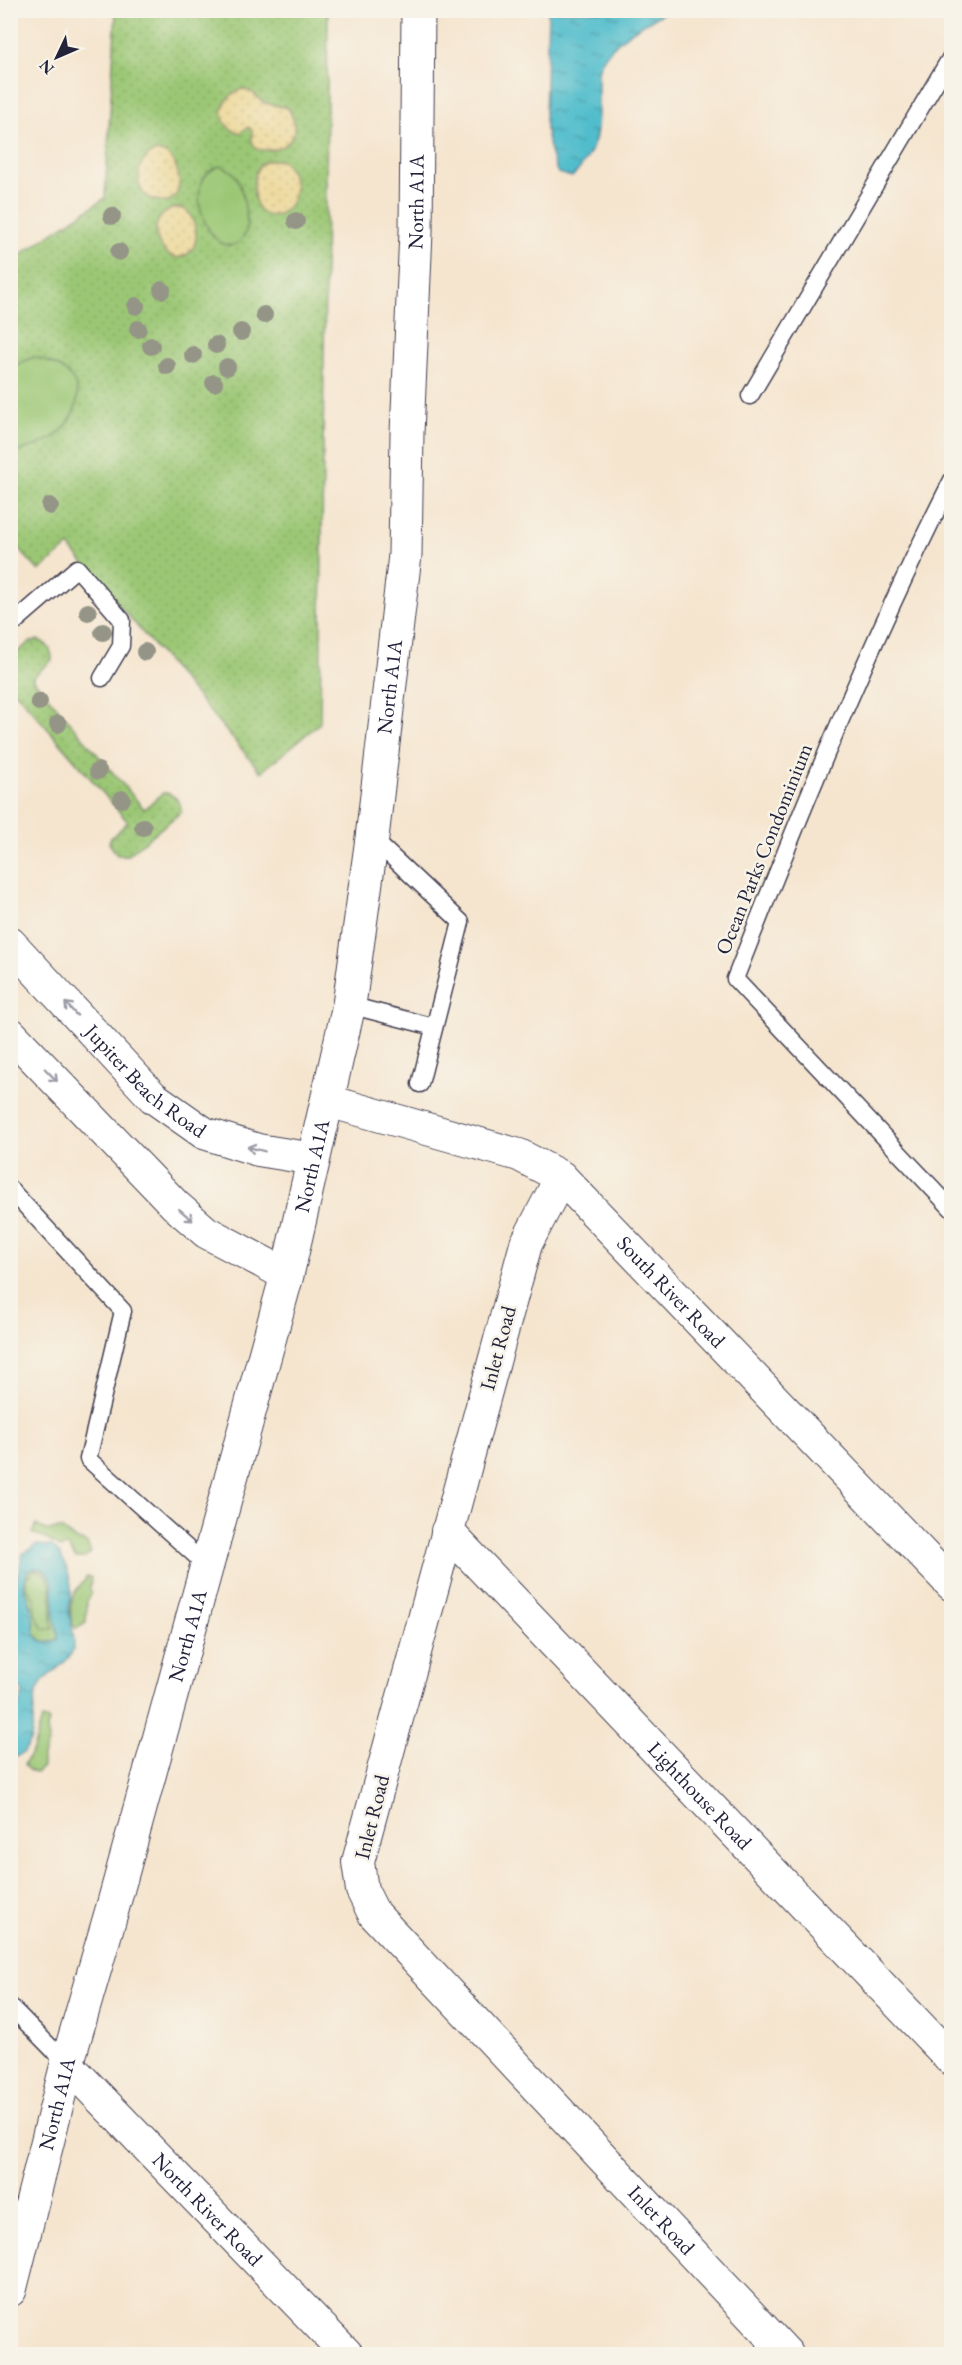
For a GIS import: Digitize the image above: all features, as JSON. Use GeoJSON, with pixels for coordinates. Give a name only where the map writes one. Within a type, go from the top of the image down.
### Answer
{"type":"FeatureCollection","features":[{"type":"Feature","properties":{"kind":"street","name":"North A1A"},"geometry":{"type":"LineString","coordinates":[[13,2273],[67,2064],[112,1910],[287,1275],[349,1005],[372,838],[405,555],[407,433],[416,232],[418,10]]}},
{"type":"Feature","properties":{"kind":"street","name":"Jupiter Beach Road"},"geometry":{"type":"LineString","coordinates":[[13,950],[153,1097],[204,1133],[258,1150],[314,1159]]}},
{"type":"Feature","properties":{"kind":"street"},"geometry":{"type":"LineString","coordinates":[[10,1033],[175,1205],[206,1232],[287,1275]]}},
{"type":"Feature","properties":{"kind":"street","name":"South River Road"},"geometry":{"type":"LineString","coordinates":[[328,1101],[519,1155],[561,1177],[951,1585]]}},
{"type":"Feature","properties":{"kind":"street","name":"Inlet Road"},"geometry":{"type":"LineString","coordinates":[[561,1177],[526,1244],[358,1862],[362,1890],[374,1914],[787,2355]]}},
{"type":"Feature","properties":{"kind":"street","name":"Lighthouse Road"},"geometry":{"type":"LineString","coordinates":[[447,1531],[951,2060]]}},
{"type":"Feature","properties":{"kind":"street","name":"North River Road"},"geometry":{"type":"LineString","coordinates":[[67,2064],[347,2355]]}},
{"type":"Feature","properties":{"kind":"lane"},"geometry":{"type":"LineString","coordinates":[[750,396],[951,55]]}},
{"type":"Feature","properties":{"kind":"lane","name":"Ocean Parks Condominium"},"geometry":{"type":"LineString","coordinates":[[951,480],[906,571],[783,857],[735,979],[951,1209]]}},
{"type":"Feature","properties":{"kind":"lane"},"geometry":{"type":"LineString","coordinates":[[10,626],[77,568],[122,620],[121,646],[102,678]]}},
{"type":"Feature","properties":{"kind":"lane"},"geometry":{"type":"LineString","coordinates":[[372,838],[461,922],[420,1084]]}},
{"type":"Feature","properties":{"kind":"lane"},"geometry":{"type":"LineString","coordinates":[[349,1005],[434,1027]]}},
{"type":"Feature","properties":{"kind":"lane"},"geometry":{"type":"LineString","coordinates":[[10,1189],[123,1311],[88,1459],[206,1565]]}},
{"type":"Feature","properties":{"kind":"lane"},"geometry":{"type":"LineString","coordinates":[[10,2006],[67,2064]]}},
{"type":"Feature","properties":{"kind":"green space"},"geometry":{"type":"Polygon","coordinates":[[[116,11],[328,11],[320,723],[261,772],[69,546],[39,571],[15,545],[11,549],[11,261],[105,198],[116,11]]]}},
{"type":"Feature","properties":{"kind":"green space"},"geometry":{"type":"Polygon","coordinates":[[[220,166],[231,171],[236,177],[244,202],[245,234],[235,244],[224,244],[214,236],[205,222],[200,206],[200,190],[206,175],[220,166]]]}},
{"type":"Feature","properties":{"kind":"green space"},"geometry":{"type":"Polygon","coordinates":[[[34,357],[56,365],[70,375],[76,387],[76,403],[70,419],[54,437],[39,445],[11,453],[11,367],[34,357]]]}},
{"type":"Feature","properties":{"kind":"green space"},"geometry":{"type":"Polygon","coordinates":[[[37,640],[48,647],[52,660],[32,678],[144,809],[163,793],[173,796],[180,805],[181,812],[128,855],[117,855],[109,843],[110,839],[128,822],[16,692],[11,696],[11,657],[30,642],[37,640]]]}},
{"type":"Feature","properties":{"kind":"green space"},"geometry":{"type":"Polygon","coordinates":[[[36,1525],[46,1530],[61,1529],[75,1539],[87,1543],[91,1553],[84,1558],[75,1558],[68,1546],[60,1548],[32,1533],[36,1525]]]}},
{"type":"Feature","properties":{"kind":"green space"},"geometry":{"type":"Polygon","coordinates":[[[38,1567],[52,1581],[54,1600],[58,1639],[46,1643],[35,1635],[32,1608],[24,1586],[27,1572],[38,1567]]]}},
{"type":"Feature","properties":{"kind":"green space"},"geometry":{"type":"Polygon","coordinates":[[[36,1570],[48,1579],[51,1586],[53,1629],[43,1629],[35,1613],[35,1599],[28,1590],[27,1578],[36,1570]]]}},
{"type":"Feature","properties":{"kind":"green space"},"geometry":{"type":"Polygon","coordinates":[[[86,1577],[91,1577],[92,1593],[87,1602],[86,1623],[76,1629],[71,1616],[72,1601],[75,1592],[86,1577]]]}},
{"type":"Feature","properties":{"kind":"green space"},"geometry":{"type":"Polygon","coordinates":[[[42,1719],[49,1721],[47,1729],[49,1740],[42,1759],[42,1768],[36,1773],[26,1768],[24,1764],[33,1750],[42,1719]]]}},
{"type":"Feature","properties":{"kind":"sand"},"geometry":{"type":"Polygon","coordinates":[[[242,89],[252,92],[264,103],[288,108],[294,127],[289,141],[283,146],[276,149],[256,149],[252,141],[252,130],[248,127],[240,133],[226,124],[223,118],[224,105],[228,98],[242,89]]]}},
{"type":"Feature","properties":{"kind":"sand"},"geometry":{"type":"Polygon","coordinates":[[[156,151],[169,156],[178,174],[176,194],[166,202],[147,197],[140,185],[141,165],[150,154],[156,151]]]}},
{"type":"Feature","properties":{"kind":"sand"},"geometry":{"type":"Polygon","coordinates":[[[283,161],[289,168],[295,190],[286,210],[270,216],[260,210],[257,205],[254,185],[260,166],[264,162],[283,161]]]}},
{"type":"Feature","properties":{"kind":"sand"},"geometry":{"type":"Polygon","coordinates":[[[175,208],[188,212],[196,231],[192,249],[186,255],[179,257],[171,256],[164,250],[156,234],[161,216],[175,208]]]}},
{"type":"Feature","properties":{"kind":"water"},"geometry":{"type":"Polygon","coordinates":[[[548,11],[667,11],[621,40],[600,65],[596,136],[588,157],[572,177],[558,173],[550,153],[547,133],[545,119],[548,11]]]}},
{"type":"Feature","properties":{"kind":"water"},"geometry":{"type":"Polygon","coordinates":[[[36,1545],[52,1546],[60,1556],[71,1583],[69,1609],[74,1644],[67,1660],[39,1687],[30,1741],[23,1753],[11,1759],[11,1713],[18,1709],[23,1692],[11,1678],[10,1602],[23,1554],[36,1545]],[[33,1568],[27,1572],[24,1586],[32,1608],[35,1635],[40,1640],[49,1642],[58,1639],[54,1615],[54,1593],[47,1572],[33,1568]]]}}]}
